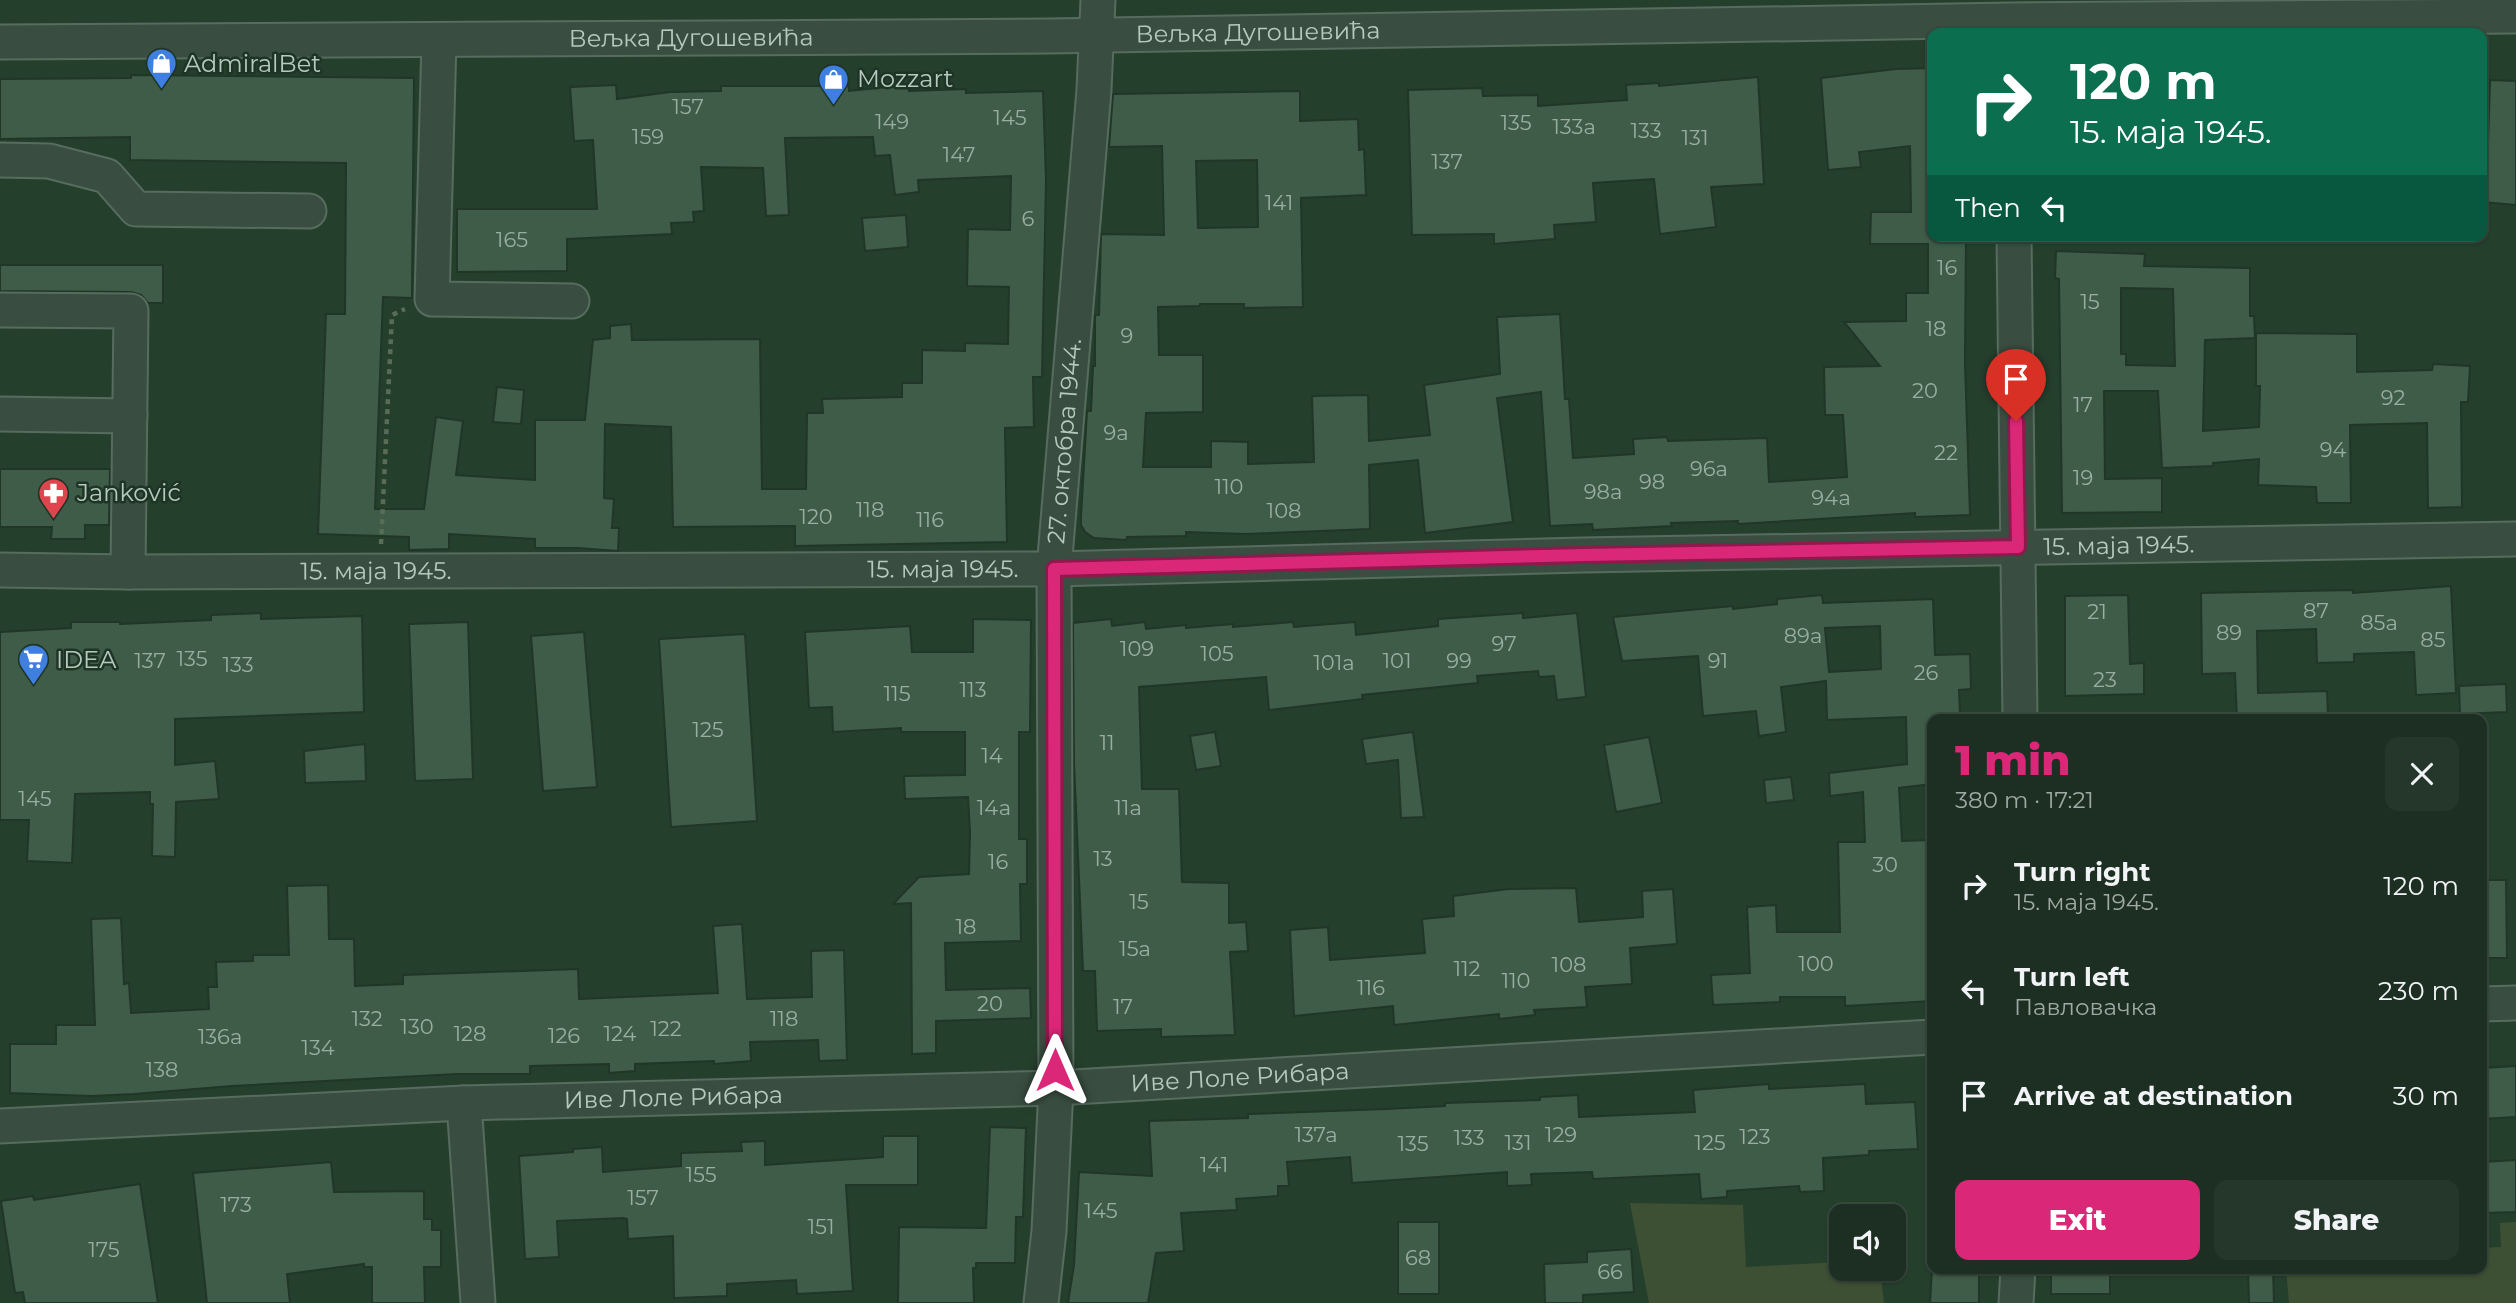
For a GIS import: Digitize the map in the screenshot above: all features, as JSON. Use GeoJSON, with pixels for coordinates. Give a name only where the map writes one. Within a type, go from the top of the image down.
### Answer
{"type":"FeatureCollection","features":[{"type":"Feature","properties":{"kind":"street","name":"27. октобра 1944."},"geometry":{"type":"LineString","coordinates":[[1041,1303],[1049,1231],[1056,1088],[1054,569],[1093,103],[1098,0]]}},
{"type":"Feature","properties":{"kind":"street","name":"Вељка Дугошевића"},"geometry":{"type":"LineString","coordinates":[[0,42],[1096,36],[2012,18],[2516,16]]}},
{"type":"Feature","properties":{"kind":"street"},"geometry":{"type":"LineString","coordinates":[[439,40],[432,299],[572,301]]}},
{"type":"Feature","properties":{"kind":"street"},"geometry":{"type":"LineString","coordinates":[[0,160],[49,161],[107,176],[136,209],[309,211]]}},
{"type":"Feature","properties":{"kind":"street"},"geometry":{"type":"LineString","coordinates":[[2014,242],[2020,714]]}},
{"type":"Feature","properties":{"kind":"street"},"geometry":{"type":"LineString","coordinates":[[0,310],[131,312],[128,572]]}},
{"type":"Feature","properties":{"kind":"street"},"geometry":{"type":"LineString","coordinates":[[0,414],[130,416]]}},
{"type":"Feature","properties":{"kind":"street","name":"15. маја 1945."},"geometry":{"type":"LineString","coordinates":[[0,570],[128,572],[1054,569],[1596,555],[2516,539]]}},
{"type":"Feature","properties":{"kind":"street"},"geometry":{"type":"LineString","coordinates":[[2487,1004],[2516,1003]]}},
{"type":"Feature","properties":{"kind":"street","name":"Иве Лоле Рибара"},"geometry":{"type":"LineString","coordinates":[[0,1126],[464,1103],[1056,1088],[1927,1037]]}},
{"type":"Feature","properties":{"kind":"street"},"geometry":{"type":"LineString","coordinates":[[464,1103],[478,1303]]}},
{"type":"Feature","properties":{"kind":"street"},"geometry":{"type":"LineString","coordinates":[[2016,1303],[2018,1274]]}},
{"type":"Feature","properties":{"kind":"path"},"geometry":{"type":"LineString","coordinates":[[380,571],[392,315],[432,299]]}},
{"type":"Feature","properties":{"kind":"green space"},"geometry":{"type":"Polygon","coordinates":[[[1630,1203],[1743,1205],[1746,1267],[1829,1263],[1829,1281],[1881,1281],[1884,1303],[1649,1303],[1630,1203]]]}},
{"type":"Feature","properties":{"kind":"green space"},"geometry":{"type":"Polygon","coordinates":[[[2516,1222],[2516,1303],[2289,1303],[2286,1274],[2487,1274],[2487,1248],[2501,1247],[2500,1223],[2516,1222]]]}},
{"type":"Feature","properties":{"kind":"building"},"geometry":{"type":"Polygon","coordinates":[[[1927,68],[1927,242],[1966,242],[1965,363],[1970,515],[1915,517],[1915,513],[1738,524],[1738,521],[1671,523],[1672,526],[1593,530],[1592,524],[1550,526],[1541,392],[1497,398],[1513,522],[1425,533],[1418,460],[1369,465],[1370,529],[1246,534],[1186,532],[1186,536],[1127,537],[1126,540],[1094,538],[1085,532],[1081,525],[1087,411],[1091,411],[1095,366],[1095,315],[1099,315],[1101,234],[1164,235],[1162,146],[1109,147],[1113,94],[1300,91],[1300,121],[1358,119],[1359,150],[1364,149],[1366,195],[1301,198],[1303,307],[1244,308],[1244,304],[1200,304],[1158,307],[1159,355],[1203,355],[1203,412],[1146,413],[1143,467],[1211,467],[1211,441],[1248,442],[1248,464],[1314,462],[1312,396],[1368,395],[1369,441],[1430,435],[1424,385],[1500,374],[1497,317],[1560,314],[1565,399],[1569,399],[1573,458],[1634,454],[1633,439],[1667,437],[1668,441],[1767,438],[1769,482],[1847,477],[1843,415],[1825,415],[1824,367],[1880,366],[1844,322],[1906,321],[1906,293],[1928,293],[1928,244],[1870,244],[1871,212],[1911,212],[1910,146],[1859,152],[1861,167],[1828,170],[1821,78],[1927,68]],[[1257,160],[1196,161],[1198,228],[1258,227],[1257,160]]]}},
{"type":"Feature","properties":{"kind":"building"},"geometry":{"type":"Polygon","coordinates":[[[131,75],[414,78],[412,298],[383,297],[375,509],[424,509],[436,417],[463,421],[456,475],[535,480],[535,420],[585,420],[593,340],[610,338],[610,326],[631,324],[632,340],[760,339],[762,489],[806,489],[807,413],[823,413],[822,399],[902,397],[902,383],[922,383],[922,350],[965,351],[965,343],[1008,344],[1009,287],[967,286],[968,229],[1010,230],[1011,176],[918,180],[919,192],[895,195],[890,155],[875,156],[873,137],[785,138],[789,215],[766,216],[763,168],[701,167],[704,211],[693,212],[694,222],[671,223],[672,234],[567,239],[567,271],[457,272],[457,209],[597,209],[593,140],[574,141],[570,87],[616,85],[617,99],[670,92],[721,91],[721,86],[849,86],[849,91],[908,85],[909,91],[1043,91],[1046,180],[1042,377],[1033,377],[1034,427],[1005,428],[1007,542],[795,546],[795,526],[673,527],[671,427],[605,424],[604,498],[614,499],[612,528],[619,528],[618,551],[535,548],[535,539],[449,534],[449,549],[409,550],[409,537],[318,534],[326,314],[345,314],[346,163],[130,160],[130,137],[0,139],[0,79],[131,78],[131,75]]]}},
{"type":"Feature","properties":{"kind":"building"},"geometry":{"type":"Polygon","coordinates":[[[1758,77],[1764,184],[1711,187],[1716,227],[1660,234],[1654,179],[1593,183],[1596,222],[1554,225],[1555,239],[1494,244],[1494,234],[1412,235],[1408,90],[1482,88],[1483,96],[1538,95],[1538,106],[1627,100],[1626,85],[1659,83],[1659,86],[1758,77]]]}},
{"type":"Feature","properties":{"kind":"building"},"geometry":{"type":"Polygon","coordinates":[[[2490,80],[2516,81],[2516,205],[2487,202],[2490,80]]]}},
{"type":"Feature","properties":{"kind":"building"},"geometry":{"type":"Polygon","coordinates":[[[906,215],[908,247],[865,251],[862,218],[906,215]]]}},
{"type":"Feature","properties":{"kind":"building"},"geometry":{"type":"Polygon","coordinates":[[[2056,251],[2145,254],[2144,266],[2250,268],[2250,316],[2254,316],[2255,338],[2205,340],[2203,431],[2259,427],[2260,386],[2256,386],[2256,333],[2357,334],[2357,372],[2432,370],[2433,364],[2470,366],[2468,402],[2461,402],[2462,507],[2428,508],[2427,423],[2350,425],[2351,503],[2317,503],[2316,487],[2258,485],[2259,459],[2213,463],[2213,466],[2162,468],[2158,391],[2104,391],[2105,479],[2162,478],[2162,512],[2062,513],[2059,279],[2055,278],[2056,251]],[[2121,288],[2121,354],[2126,354],[2126,365],[2175,366],[2173,289],[2121,288]]]}},
{"type":"Feature","properties":{"kind":"building"},"geometry":{"type":"Polygon","coordinates":[[[0,265],[163,265],[163,303],[148,303],[141,295],[131,292],[0,291],[0,265]]]}},
{"type":"Feature","properties":{"kind":"building"},"geometry":{"type":"Polygon","coordinates":[[[497,387],[524,390],[521,424],[493,422],[497,387]]]}},
{"type":"Feature","properties":{"kind":"building"},"geometry":{"type":"Polygon","coordinates":[[[0,469],[110,469],[109,525],[85,525],[85,539],[51,539],[52,527],[0,527],[0,469]]]}},
{"type":"Feature","properties":{"kind":"building"},"geometry":{"type":"Polygon","coordinates":[[[2451,586],[2456,693],[2416,695],[2414,652],[2354,654],[2354,662],[2317,663],[2316,629],[2257,631],[2258,693],[2327,691],[2328,714],[2237,714],[2235,673],[2202,674],[2201,593],[2353,590],[2353,593],[2451,586]]]}},
{"type":"Feature","properties":{"kind":"building"},"geometry":{"type":"Polygon","coordinates":[[[1822,595],[1823,603],[1933,599],[1935,655],[1970,654],[1971,689],[1959,690],[1960,714],[1927,714],[1927,785],[1899,788],[1902,841],[1927,840],[1927,1001],[1845,1006],[1845,997],[1780,997],[1780,1002],[1713,1005],[1711,975],[1750,973],[1747,907],[1776,905],[1777,932],[1840,932],[1838,842],[1865,842],[1863,792],[1830,796],[1829,773],[1907,764],[1906,717],[1827,720],[1826,681],[1781,687],[1786,732],[1759,736],[1756,711],[1703,716],[1698,656],[1622,661],[1613,617],[1777,604],[1777,599],[1822,595]],[[1880,626],[1825,628],[1829,672],[1881,669],[1880,626]]]}},
{"type":"Feature","properties":{"kind":"building"},"geometry":{"type":"Polygon","coordinates":[[[2128,595],[2130,664],[2144,663],[2144,694],[2065,696],[2065,596],[2128,595]]]}},
{"type":"Feature","properties":{"kind":"building"},"geometry":{"type":"Polygon","coordinates":[[[261,613],[261,619],[362,616],[364,712],[175,719],[175,765],[215,761],[219,799],[176,802],[175,857],[152,856],[153,804],[150,804],[150,792],[75,794],[72,863],[27,861],[29,820],[0,820],[0,632],[71,628],[71,622],[120,624],[211,620],[211,615],[261,613]]]}},
{"type":"Feature","properties":{"kind":"building"},"geometry":{"type":"Polygon","coordinates":[[[1523,613],[1523,618],[1577,613],[1586,697],[1557,700],[1554,676],[1539,677],[1538,671],[1477,676],[1478,683],[1362,695],[1363,699],[1269,710],[1266,677],[1139,687],[1142,789],[1179,789],[1182,882],[1229,883],[1229,923],[1246,922],[1248,951],[1230,952],[1235,1035],[1161,1037],[1161,1029],[1097,1031],[1095,971],[1083,971],[1074,763],[1073,623],[1111,619],[1112,626],[1145,622],[1146,629],[1186,625],[1186,628],[1233,624],[1233,627],[1293,622],[1294,627],[1355,622],[1356,635],[1438,626],[1438,619],[1523,613]]]}},
{"type":"Feature","properties":{"kind":"building"},"geometry":{"type":"Polygon","coordinates":[[[973,619],[1031,620],[1030,732],[1019,732],[1019,839],[1027,839],[1027,884],[1020,884],[1021,941],[945,943],[946,990],[1030,988],[1031,1018],[936,1021],[936,1053],[912,1054],[911,903],[893,904],[919,877],[969,874],[970,832],[968,797],[905,799],[904,776],[965,775],[965,732],[901,732],[901,728],[833,732],[832,707],[809,708],[805,632],[910,626],[912,652],[973,652],[973,619]]]}},
{"type":"Feature","properties":{"kind":"building"},"geometry":{"type":"Polygon","coordinates":[[[468,622],[473,779],[415,781],[409,624],[468,622]]]}},
{"type":"Feature","properties":{"kind":"building"},"geometry":{"type":"Polygon","coordinates":[[[584,632],[597,787],[543,791],[531,636],[584,632]]]}},
{"type":"Feature","properties":{"kind":"building"},"geometry":{"type":"Polygon","coordinates":[[[745,634],[757,821],[671,827],[659,639],[745,634]]]}},
{"type":"Feature","properties":{"kind":"building"},"geometry":{"type":"Polygon","coordinates":[[[2506,684],[2507,712],[2460,714],[2459,686],[2506,684]]]}},
{"type":"Feature","properties":{"kind":"building"},"geometry":{"type":"Polygon","coordinates":[[[1215,732],[1221,766],[1196,770],[1190,736],[1215,732]]]}},
{"type":"Feature","properties":{"kind":"building"},"geometry":{"type":"Polygon","coordinates":[[[1413,732],[1424,817],[1401,818],[1398,760],[1366,764],[1362,739],[1413,732]]]}},
{"type":"Feature","properties":{"kind":"building"},"geometry":{"type":"Polygon","coordinates":[[[1649,737],[1662,803],[1616,812],[1604,745],[1649,737]]]}},
{"type":"Feature","properties":{"kind":"building"},"geometry":{"type":"Polygon","coordinates":[[[365,744],[366,781],[305,783],[304,751],[365,744]]]}},
{"type":"Feature","properties":{"kind":"building"},"geometry":{"type":"Polygon","coordinates":[[[1791,777],[1794,800],[1766,803],[1764,780],[1791,777]]]}},
{"type":"Feature","properties":{"kind":"building"},"geometry":{"type":"Polygon","coordinates":[[[2487,880],[2506,880],[2507,958],[2487,958],[2487,880]]]}},
{"type":"Feature","properties":{"kind":"building"},"geometry":{"type":"Polygon","coordinates":[[[328,885],[329,939],[354,939],[355,986],[403,984],[403,975],[578,969],[579,999],[718,993],[713,926],[742,924],[747,999],[812,997],[811,951],[844,950],[847,1060],[819,1061],[818,1040],[750,1042],[751,1061],[635,1064],[635,1071],[609,1073],[609,1064],[530,1066],[530,1074],[457,1074],[91,1096],[10,1093],[10,1044],[56,1044],[56,1025],[95,1025],[91,919],[121,918],[124,984],[129,983],[131,1013],[209,1009],[208,987],[217,987],[216,962],[253,961],[253,955],[289,955],[287,886],[328,885]]]}},
{"type":"Feature","properties":{"kind":"building"},"geometry":{"type":"Polygon","coordinates":[[[1576,888],[1579,922],[1643,917],[1642,891],[1673,889],[1677,944],[1630,948],[1632,984],[1585,987],[1587,1007],[1534,1010],[1535,1015],[1499,1019],[1499,1014],[1394,1025],[1393,1006],[1294,1016],[1290,930],[1328,927],[1330,960],[1425,953],[1422,919],[1454,916],[1453,896],[1508,889],[1576,888]]]}},
{"type":"Feature","properties":{"kind":"building"},"geometry":{"type":"Polygon","coordinates":[[[2516,1066],[2516,1117],[2487,1119],[2487,1068],[2516,1066]]]}},
{"type":"Feature","properties":{"kind":"building"},"geometry":{"type":"Polygon","coordinates":[[[1769,1084],[1769,1089],[1865,1084],[1866,1104],[1915,1102],[1918,1149],[1869,1151],[1869,1155],[1823,1158],[1824,1191],[1800,1192],[1799,1186],[1727,1191],[1727,1197],[1701,1199],[1699,1174],[1593,1179],[1592,1172],[1531,1174],[1532,1185],[1507,1186],[1507,1172],[1352,1183],[1350,1157],[1287,1162],[1289,1186],[1278,1186],[1278,1196],[1236,1199],[1237,1210],[1181,1213],[1184,1251],[1156,1253],[1148,1303],[1068,1303],[1074,1265],[1079,1172],[1152,1176],[1149,1121],[1248,1118],[1248,1114],[1445,1106],[1445,1103],[1540,1100],[1540,1097],[1578,1095],[1579,1117],[1695,1112],[1693,1090],[1769,1084]]]}},
{"type":"Feature","properties":{"kind":"building"},"geometry":{"type":"Polygon","coordinates":[[[990,1127],[1026,1128],[1023,1217],[1016,1217],[1015,1263],[976,1263],[976,1268],[973,1268],[974,1303],[898,1303],[899,1227],[986,1228],[990,1127]]]}},
{"type":"Feature","properties":{"kind":"building"},"geometry":{"type":"Polygon","coordinates":[[[883,1136],[918,1136],[918,1185],[846,1185],[853,1291],[797,1294],[796,1280],[727,1284],[727,1296],[674,1298],[673,1236],[628,1239],[627,1219],[623,1218],[557,1221],[559,1257],[525,1259],[519,1156],[602,1147],[603,1172],[681,1166],[681,1153],[742,1151],[741,1142],[765,1141],[765,1165],[883,1157],[883,1136]]]}},
{"type":"Feature","properties":{"kind":"building"},"geometry":{"type":"Polygon","coordinates":[[[2516,1160],[2516,1212],[2487,1213],[2487,1162],[2516,1160]]]}},
{"type":"Feature","properties":{"kind":"building"},"geometry":{"type":"Polygon","coordinates":[[[331,1162],[334,1192],[424,1191],[424,1219],[432,1219],[432,1230],[441,1230],[441,1267],[424,1267],[425,1303],[372,1303],[372,1267],[364,1267],[364,1264],[287,1274],[290,1303],[207,1303],[193,1173],[331,1162]]]}},
{"type":"Feature","properties":{"kind":"building"},"geometry":{"type":"Polygon","coordinates":[[[140,1184],[158,1303],[25,1303],[23,1292],[15,1293],[1,1201],[33,1196],[34,1200],[140,1184]]]}},
{"type":"Feature","properties":{"kind":"building"},"geometry":{"type":"Polygon","coordinates":[[[1398,1222],[1439,1222],[1439,1294],[1398,1294],[1398,1222]]]}},
{"type":"Feature","properties":{"kind":"building"},"geometry":{"type":"Polygon","coordinates":[[[1631,1249],[1634,1292],[1583,1295],[1583,1303],[1545,1303],[1544,1264],[1587,1262],[1587,1252],[1631,1249]]]}},
{"type":"Feature","properties":{"kind":"building"},"geometry":{"type":"Polygon","coordinates":[[[1932,1274],[1979,1274],[1979,1303],[1930,1303],[1932,1274]]]}},
{"type":"Feature","properties":{"kind":"building"},"geometry":{"type":"Polygon","coordinates":[[[2051,1274],[2110,1274],[2110,1294],[2051,1294],[2051,1274]]]}},
{"type":"Feature","properties":{"kind":"building"},"geometry":{"type":"Polygon","coordinates":[[[2248,1274],[2273,1274],[2274,1303],[2249,1303],[2248,1274]]]}},
{"type":"Feature","properties":{"kind":"place","name":"AdmiralBet"},"geometry":{"type":"Point","coordinates":[161,91]}},
{"type":"Feature","properties":{"kind":"place","name":"Mozzart"},"geometry":{"type":"Point","coordinates":[834,106]}},
{"type":"Feature","properties":{"kind":"place","name":"Janković"},"geometry":{"type":"Point","coordinates":[54,520]}},
{"type":"Feature","properties":{"kind":"place","name":"IDEA"},"geometry":{"type":"Point","coordinates":[33,687]}},
{"type":"Feature","properties":{"kind":"route"},"geometry":{"type":"LineString","coordinates":[[1055,1070],[1054,569],[2018,547],[2016,421]]}}]}
